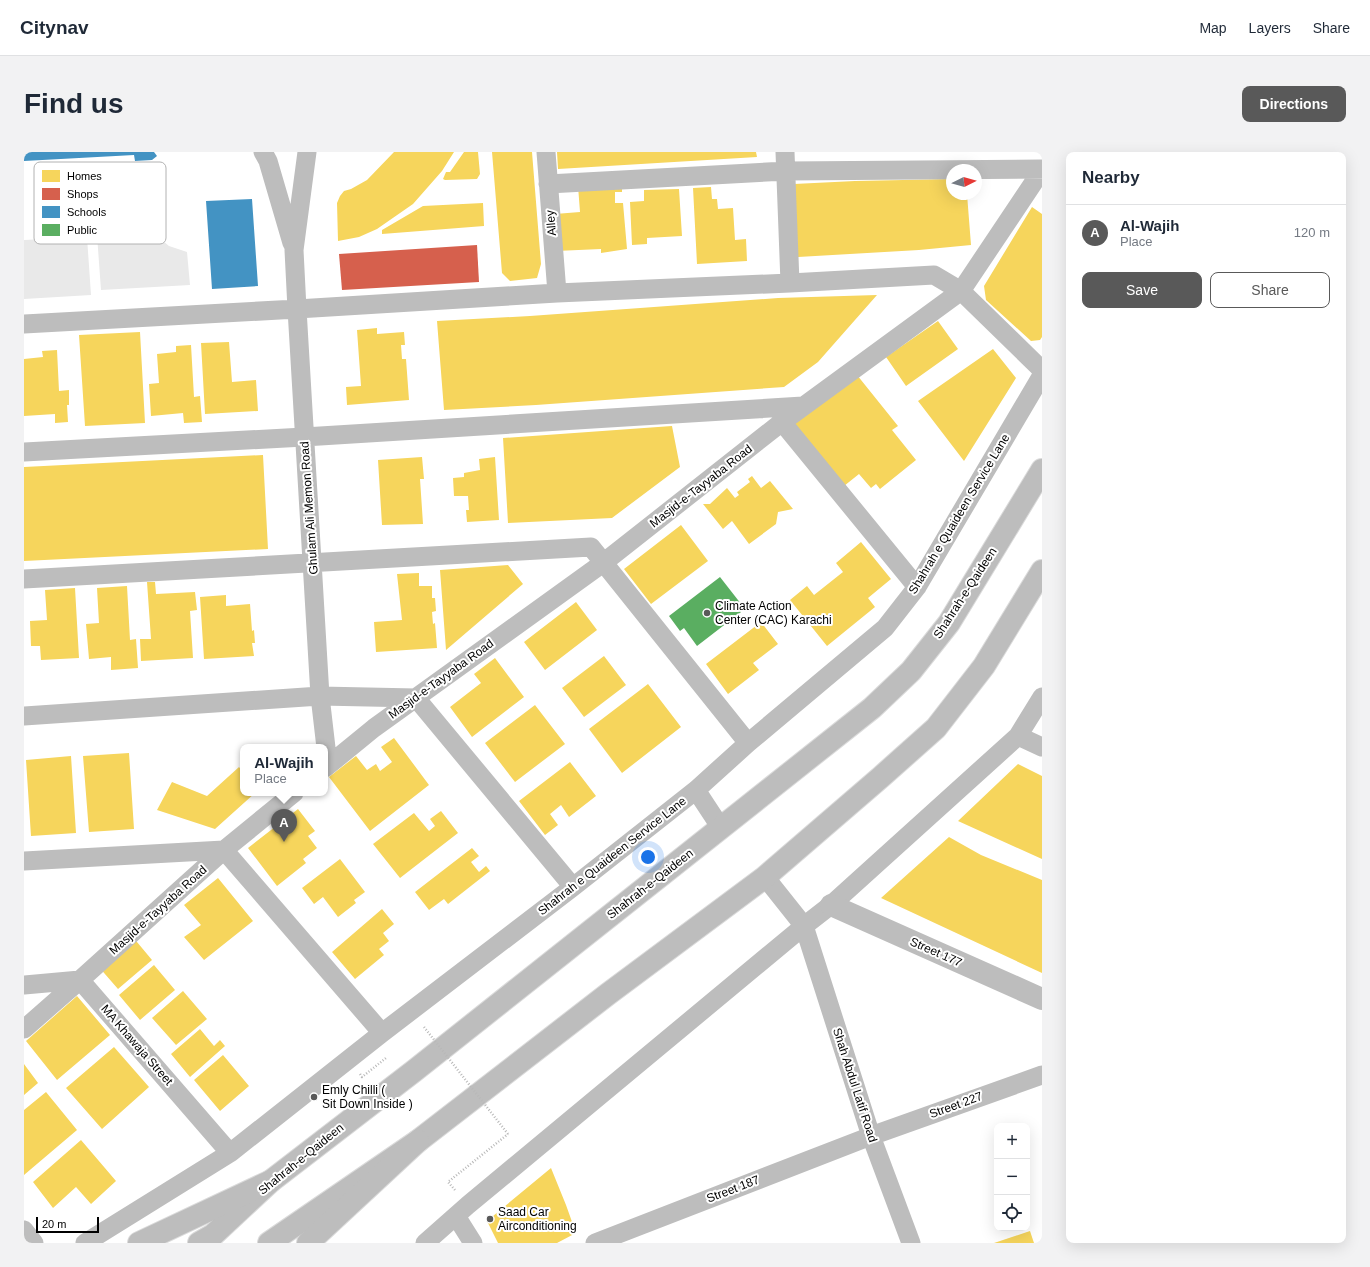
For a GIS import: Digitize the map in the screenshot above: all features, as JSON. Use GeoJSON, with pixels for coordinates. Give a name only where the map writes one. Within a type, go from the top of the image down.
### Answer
{"type":"FeatureCollection","features":[{"type":"Feature","properties":{"kind":"main road","name":"Shahrah-e-Qaideen"},"geometry":{"type":"LineString","coordinates":[[199,1243],[213,1235],[271,1181],[414,1071],[872,708],[911,671],[948,624],[1042,470]]}},
{"type":"Feature","properties":{"kind":"main road"},"geometry":{"type":"LineString","coordinates":[[269,1243],[418,1141],[608,994],[764,877],[881,777],[936,728],[984,666],[1042,570]]}},
{"type":"Feature","properties":{"kind":"main road","name":"Street 177"},"geometry":{"type":"LineString","coordinates":[[831,905],[1042,999]]}},
{"type":"Feature","properties":{"kind":"main road"},"geometry":{"type":"LineString","coordinates":[[308,1243],[418,1141]]}},
{"type":"Feature","properties":{"kind":"main road"},"geometry":{"type":"LineString","coordinates":[[139,1243],[271,1181]]}},
{"type":"Feature","properties":{"kind":"street"},"geometry":{"type":"LineString","coordinates":[[263,152],[268,161],[294,250]]}},
{"type":"Feature","properties":{"kind":"street"},"geometry":{"type":"LineString","coordinates":[[294,250],[307,152]]}},
{"type":"Feature","properties":{"kind":"street","name":"Alley"},"geometry":{"type":"LineString","coordinates":[[546,152],[557,293]]}},
{"type":"Feature","properties":{"kind":"street"},"geometry":{"type":"LineString","coordinates":[[785,152],[790,283]]}},
{"type":"Feature","properties":{"kind":"street"},"geometry":{"type":"LineString","coordinates":[[548,184],[786,171],[1042,170]]}},
{"type":"Feature","properties":{"kind":"street","name":"Masjid-e-Tayyaba Road"},"geometry":{"type":"LineString","coordinates":[[328,765],[374,728],[603,563],[782,422],[961,290],[1042,170]]}},
{"type":"Feature","properties":{"kind":"street","name":"Ghulam Ali Memon Road"},"geometry":{"type":"LineString","coordinates":[[294,250],[320,696],[325,744]]}},
{"type":"Feature","properties":{"kind":"street"},"geometry":{"type":"LineString","coordinates":[[24,324],[557,293],[934,275],[961,290],[1042,370]]}},
{"type":"Feature","properties":{"kind":"street","name":"Shahrah e Quaideen Service Lane"},"geometry":{"type":"LineString","coordinates":[[85,1243],[230,1153],[382,1033],[573,887],[696,790],[748,743],[885,628],[917,587],[1042,375]]}},
{"type":"Feature","properties":{"kind":"street"},"geometry":{"type":"LineString","coordinates":[[24,452],[304,437],[803,406]]}},
{"type":"Feature","properties":{"kind":"street"},"geometry":{"type":"LineString","coordinates":[[782,422],[917,587]]}},
{"type":"Feature","properties":{"kind":"street"},"geometry":{"type":"LineString","coordinates":[[24,579],[591,547],[748,743]]}},
{"type":"Feature","properties":{"kind":"street"},"geometry":{"type":"LineString","coordinates":[[24,716],[320,696],[416,698],[573,887]]}},
{"type":"Feature","properties":{"kind":"street"},"geometry":{"type":"LineString","coordinates":[[425,1243],[831,905],[1018,736],[1042,697]]}},
{"type":"Feature","properties":{"kind":"street"},"geometry":{"type":"LineString","coordinates":[[1018,736],[1042,747]]}},
{"type":"Feature","properties":{"kind":"street"},"geometry":{"type":"LineString","coordinates":[[696,790],[721,828]]}},
{"type":"Feature","properties":{"kind":"street","name":"Masjid-e-Tayyaba Road"},"geometry":{"type":"LineString","coordinates":[[24,1029],[224,850],[290,796]]}},
{"type":"Feature","properties":{"kind":"street"},"geometry":{"type":"LineString","coordinates":[[24,861],[224,850],[382,1033]]}},
{"type":"Feature","properties":{"kind":"street"},"geometry":{"type":"LineString","coordinates":[[764,877],[804,926]]}},
{"type":"Feature","properties":{"kind":"street","name":"Shah Abdul Latif Road"},"geometry":{"type":"LineString","coordinates":[[804,926],[871,1136],[911,1243]]}},
{"type":"Feature","properties":{"kind":"street"},"geometry":{"type":"LineString","coordinates":[[24,985],[80,980]]}},
{"type":"Feature","properties":{"kind":"street","name":"MA Khawaja Street"},"geometry":{"type":"LineString","coordinates":[[80,980],[230,1153]]}},
{"type":"Feature","properties":{"kind":"street","name":"Street 227"},"geometry":{"type":"LineString","coordinates":[[871,1136],[1042,1075]]}},
{"type":"Feature","properties":{"kind":"street","name":"Street 187"},"geometry":{"type":"LineString","coordinates":[[595,1243],[871,1136]]}},
{"type":"Feature","properties":{"kind":"street"},"geometry":{"type":"LineString","coordinates":[[456,1216],[474,1243]]}},
{"type":"Feature","properties":{"kind":"street"},"geometry":{"type":"LineString","coordinates":[[24,1230],[34,1243]]}},
{"type":"Feature","properties":{"kind":"path"},"geometry":{"type":"LineString","coordinates":[[424,1027],[508,1134],[448,1182]]}},
{"type":"Feature","properties":{"kind":"shaded area"},"geometry":{"type":"Polygon","coordinates":[[[24,240],[34,240],[34,244],[87,244],[91,295],[24,299],[24,240]]]}},
{"type":"Feature","properties":{"kind":"shaded area"},"geometry":{"type":"Polygon","coordinates":[[[98,244],[166,244],[187,252],[190,285],[101,290],[98,244]]]}},
{"type":"Feature","properties":{"kind":"building: Homes"},"geometry":{"type":"Polygon","coordinates":[[[394,152],[454,152],[442,171],[413,204],[377,229],[359,237],[338,241],[337,203],[340,196],[344,191],[351,189],[367,180],[394,152]]]}},
{"type":"Feature","properties":{"kind":"building: Homes"},"geometry":{"type":"Polygon","coordinates":[[[464,152],[478,152],[480,174],[477,179],[443,179],[446,172],[450,172],[464,152]]]}},
{"type":"Feature","properties":{"kind":"building: Homes"},"geometry":{"type":"Polygon","coordinates":[[[492,152],[532,152],[541,264],[537,278],[510,281],[502,273],[492,152]]]}},
{"type":"Feature","properties":{"kind":"building: Homes"},"geometry":{"type":"Polygon","coordinates":[[[557,152],[756,152],[757,157],[558,169],[557,152]]]}},
{"type":"Feature","properties":{"kind":"building: Homes"},"geometry":{"type":"Polygon","coordinates":[[[946,179],[946,200],[967,200],[971,245],[919,250],[798,257],[794,184],[946,179]]]}},
{"type":"Feature","properties":{"kind":"building: Homes"},"geometry":{"type":"Polygon","coordinates":[[[622,184],[622,192],[615,192],[615,203],[623,203],[627,249],[601,253],[601,249],[556,251],[555,214],[580,212],[578,186],[622,184]]]}},
{"type":"Feature","properties":{"kind":"building: Homes"},"geometry":{"type":"Polygon","coordinates":[[[711,187],[712,199],[717,199],[718,209],[733,208],[735,240],[746,239],[747,261],[697,264],[693,188],[711,187]]]}},
{"type":"Feature","properties":{"kind":"building: Homes"},"geometry":{"type":"Polygon","coordinates":[[[679,189],[682,236],[647,238],[647,244],[632,245],[630,202],[644,201],[644,190],[679,189]]]}},
{"type":"Feature","properties":{"kind":"building: Homes"},"geometry":{"type":"Polygon","coordinates":[[[483,203],[484,226],[382,234],[382,230],[423,206],[483,203]]]}},
{"type":"Feature","properties":{"kind":"building: Homes"},"geometry":{"type":"Polygon","coordinates":[[[1032,207],[1042,214],[1042,337],[1040,340],[1031,341],[986,300],[984,286],[1032,207]]]}},
{"type":"Feature","properties":{"kind":"building: Homes"},"geometry":{"type":"Polygon","coordinates":[[[877,295],[818,362],[784,387],[536,405],[444,410],[437,321],[530,316],[778,298],[877,295]]]}},
{"type":"Feature","properties":{"kind":"building: Homes"},"geometry":{"type":"Polygon","coordinates":[[[938,321],[958,349],[906,386],[886,357],[938,321]]]}},
{"type":"Feature","properties":{"kind":"building: Homes"},"geometry":{"type":"Polygon","coordinates":[[[377,328],[377,334],[404,332],[405,345],[401,345],[402,359],[406,359],[409,400],[347,405],[346,387],[361,386],[357,330],[377,328]]]}},
{"type":"Feature","properties":{"kind":"building: Homes"},"geometry":{"type":"Polygon","coordinates":[[[140,332],[145,423],[85,426],[79,335],[140,332]]]}},
{"type":"Feature","properties":{"kind":"building: Homes"},"geometry":{"type":"Polygon","coordinates":[[[229,342],[232,382],[256,380],[258,411],[205,414],[201,343],[229,342]]]}},
{"type":"Feature","properties":{"kind":"building: Homes"},"geometry":{"type":"Polygon","coordinates":[[[191,345],[194,397],[200,396],[202,422],[184,423],[183,413],[151,416],[149,384],[159,383],[157,354],[176,352],[176,346],[191,345]]]}},
{"type":"Feature","properties":{"kind":"building: Homes"},"geometry":{"type":"Polygon","coordinates":[[[993,349],[1016,378],[964,461],[918,401],[993,349]]]}},
{"type":"Feature","properties":{"kind":"building: Homes"},"geometry":{"type":"Polygon","coordinates":[[[57,350],[59,391],[69,390],[69,405],[67,405],[68,422],[55,423],[55,414],[24,416],[24,359],[43,357],[42,351],[57,350]]]}},
{"type":"Feature","properties":{"kind":"building: Homes"},"geometry":{"type":"Polygon","coordinates":[[[853,370],[898,426],[892,430],[916,460],[880,489],[876,484],[871,488],[859,474],[844,486],[790,421],[853,370]]]}},
{"type":"Feature","properties":{"kind":"building: Homes"},"geometry":{"type":"Polygon","coordinates":[[[672,426],[680,467],[612,518],[508,523],[503,438],[672,426]]]}},
{"type":"Feature","properties":{"kind":"building: Homes"},"geometry":{"type":"Polygon","coordinates":[[[263,455],[268,549],[24,561],[24,467],[263,455]]]}},
{"type":"Feature","properties":{"kind":"building: Homes"},"geometry":{"type":"Polygon","coordinates":[[[422,457],[424,479],[420,479],[423,524],[382,525],[378,460],[422,457]]]}},
{"type":"Feature","properties":{"kind":"building: Homes"},"geometry":{"type":"Polygon","coordinates":[[[495,457],[499,520],[467,522],[466,510],[469,510],[468,496],[454,496],[453,478],[464,477],[464,473],[480,470],[479,459],[495,457]]]}},
{"type":"Feature","properties":{"kind":"building: Homes"},"geometry":{"type":"Polygon","coordinates":[[[752,476],[761,488],[770,481],[793,509],[778,512],[776,524],[749,544],[732,521],[723,529],[703,504],[710,504],[727,488],[735,498],[739,495],[737,492],[750,482],[748,479],[752,476]]]}},
{"type":"Feature","properties":{"kind":"building: Homes"},"geometry":{"type":"Polygon","coordinates":[[[681,525],[708,561],[651,604],[624,569],[681,525]]]}},
{"type":"Feature","properties":{"kind":"building: Homes"},"geometry":{"type":"Polygon","coordinates":[[[861,542],[891,579],[868,598],[875,607],[827,646],[790,600],[807,586],[814,595],[843,572],[836,563],[861,542]]]}},
{"type":"Feature","properties":{"kind":"building: Homes"},"geometry":{"type":"Polygon","coordinates":[[[508,565],[523,584],[446,650],[440,570],[508,565]]]}},
{"type":"Feature","properties":{"kind":"building: Homes"},"geometry":{"type":"Polygon","coordinates":[[[419,573],[419,586],[432,586],[432,598],[435,598],[436,611],[432,612],[433,624],[435,623],[437,648],[376,652],[374,622],[402,620],[397,574],[419,573]]]}},
{"type":"Feature","properties":{"kind":"building: Homes"},"geometry":{"type":"Polygon","coordinates":[[[147,582],[155,582],[156,594],[195,592],[197,610],[190,611],[193,658],[141,661],[140,639],[151,639],[147,582]]]}},
{"type":"Feature","properties":{"kind":"building: Homes"},"geometry":{"type":"Polygon","coordinates":[[[127,586],[130,640],[136,639],[138,668],[111,670],[111,657],[89,659],[86,624],[99,623],[97,588],[127,586]]]}},
{"type":"Feature","properties":{"kind":"building: Homes"},"geometry":{"type":"Polygon","coordinates":[[[75,588],[79,658],[41,660],[40,646],[31,646],[30,621],[47,620],[45,590],[75,588]]]}},
{"type":"Feature","properties":{"kind":"building: Homes"},"geometry":{"type":"Polygon","coordinates":[[[226,595],[226,606],[250,604],[252,631],[254,630],[255,643],[252,643],[254,656],[204,659],[200,597],[226,595]]]}},
{"type":"Feature","properties":{"kind":"building: Homes"},"geometry":{"type":"Polygon","coordinates":[[[576,602],[597,630],[545,670],[524,642],[576,602]]]}},
{"type":"Feature","properties":{"kind":"building: Homes"},"geometry":{"type":"Polygon","coordinates":[[[761,622],[778,644],[753,663],[759,670],[728,694],[706,664],[761,622]]]}},
{"type":"Feature","properties":{"kind":"building: Homes"},"geometry":{"type":"Polygon","coordinates":[[[604,656],[626,685],[584,717],[562,688],[604,656]]]}},
{"type":"Feature","properties":{"kind":"building: Homes"},"geometry":{"type":"Polygon","coordinates":[[[495,658],[524,697],[472,737],[450,707],[481,683],[474,674],[495,658]]]}},
{"type":"Feature","properties":{"kind":"building: Homes"},"geometry":{"type":"Polygon","coordinates":[[[648,684],[681,727],[622,773],[589,729],[648,684]]]}},
{"type":"Feature","properties":{"kind":"building: Homes"},"geometry":{"type":"Polygon","coordinates":[[[535,705],[565,744],[515,782],[485,743],[535,705]]]}},
{"type":"Feature","properties":{"kind":"building: Homes"},"geometry":{"type":"Polygon","coordinates":[[[394,738],[429,785],[370,831],[329,777],[356,756],[367,770],[376,764],[380,771],[392,762],[381,747],[394,738]]]}},
{"type":"Feature","properties":{"kind":"building: Homes"},"geometry":{"type":"Polygon","coordinates":[[[129,753],[134,829],[89,832],[83,756],[129,753]]]}},
{"type":"Feature","properties":{"kind":"building: Homes"},"geometry":{"type":"Polygon","coordinates":[[[71,756],[76,833],[31,836],[26,760],[71,756]]]}},
{"type":"Feature","properties":{"kind":"building: Homes"},"geometry":{"type":"Polygon","coordinates":[[[570,762],[596,796],[569,817],[561,805],[550,814],[558,825],[545,835],[519,801],[570,762]]]}},
{"type":"Feature","properties":{"kind":"building: Homes"},"geometry":{"type":"Polygon","coordinates":[[[1018,764],[1042,776],[1042,859],[958,821],[1018,764]]]}},
{"type":"Feature","properties":{"kind":"building: Homes"},"geometry":{"type":"Polygon","coordinates":[[[239,767],[240,796],[252,796],[215,829],[157,810],[172,782],[207,796],[239,767]]]}},
{"type":"Feature","properties":{"kind":"building: Homes"},"geometry":{"type":"Polygon","coordinates":[[[298,809],[315,831],[308,836],[317,848],[303,859],[306,863],[277,886],[248,848],[298,809]]]}},
{"type":"Feature","properties":{"kind":"building: Homes"},"geometry":{"type":"Polygon","coordinates":[[[441,811],[458,833],[400,878],[373,844],[414,813],[429,831],[435,826],[430,819],[441,811]]]}},
{"type":"Feature","properties":{"kind":"building: Homes"},"geometry":{"type":"Polygon","coordinates":[[[949,837],[981,855],[1042,880],[1042,973],[881,898],[949,837]]]}},
{"type":"Feature","properties":{"kind":"building: Homes"},"geometry":{"type":"Polygon","coordinates":[[[472,848],[479,856],[471,862],[479,872],[486,866],[490,871],[448,904],[444,899],[429,910],[415,892],[472,848]]]}},
{"type":"Feature","properties":{"kind":"building: Homes"},"geometry":{"type":"Polygon","coordinates":[[[340,859],[365,892],[354,900],[356,903],[338,917],[323,897],[314,904],[302,888],[340,859]]]}},
{"type":"Feature","properties":{"kind":"building: Homes"},"geometry":{"type":"Polygon","coordinates":[[[218,878],[253,921],[204,960],[184,937],[201,925],[184,905],[218,878]]]}},
{"type":"Feature","properties":{"kind":"building: Homes"},"geometry":{"type":"Polygon","coordinates":[[[382,909],[394,924],[383,933],[389,941],[379,949],[384,955],[355,979],[332,952],[382,909]]]}},
{"type":"Feature","properties":{"kind":"building: Homes"},"geometry":{"type":"Polygon","coordinates":[[[132,936],[152,960],[118,989],[98,966],[132,936]]]}},
{"type":"Feature","properties":{"kind":"building: Homes"},"geometry":{"type":"Polygon","coordinates":[[[154,965],[175,990],[140,1020],[119,995],[154,965]]]}},
{"type":"Feature","properties":{"kind":"building: Homes"},"geometry":{"type":"Polygon","coordinates":[[[183,991],[207,1019],[176,1045],[152,1018],[183,991]]]}},
{"type":"Feature","properties":{"kind":"building: Homes"},"geometry":{"type":"Polygon","coordinates":[[[77,996],[110,1035],[57,1080],[26,1041],[77,996]]]}},
{"type":"Feature","properties":{"kind":"building: Homes"},"geometry":{"type":"Polygon","coordinates":[[[200,1029],[214,1046],[220,1040],[225,1046],[190,1077],[171,1054],[200,1029]]]}},
{"type":"Feature","properties":{"kind":"building: Homes"},"geometry":{"type":"Polygon","coordinates":[[[114,1047],[149,1087],[102,1129],[66,1088],[114,1047]]]}},
{"type":"Feature","properties":{"kind":"building: Homes"},"geometry":{"type":"Polygon","coordinates":[[[223,1055],[249,1086],[220,1111],[194,1080],[223,1055]]]}},
{"type":"Feature","properties":{"kind":"building: Homes"},"geometry":{"type":"Polygon","coordinates":[[[24,1064],[38,1083],[24,1095],[24,1064]]]}},
{"type":"Feature","properties":{"kind":"building: Homes"},"geometry":{"type":"Polygon","coordinates":[[[46,1092],[77,1130],[24,1175],[24,1110],[46,1092]]]}},
{"type":"Feature","properties":{"kind":"building: Homes"},"geometry":{"type":"Polygon","coordinates":[[[81,1140],[116,1181],[91,1204],[76,1187],[53,1208],[33,1182],[81,1140]]]}},
{"type":"Feature","properties":{"kind":"building: Homes"},"geometry":{"type":"Polygon","coordinates":[[[551,1168],[576,1233],[557,1243],[498,1243],[487,1221],[551,1168]]]}},
{"type":"Feature","properties":{"kind":"building: Homes"},"geometry":{"type":"Polygon","coordinates":[[[1030,1231],[1034,1243],[994,1243],[1030,1231]]]}},
{"type":"Feature","properties":{"kind":"building: Shops"},"geometry":{"type":"Polygon","coordinates":[[[477,245],[479,282],[342,290],[339,254],[477,245]]]}},
{"type":"Feature","properties":{"kind":"building: Schools"},"geometry":{"type":"Polygon","coordinates":[[[24,152],[154,152],[157,156],[152,160],[135,161],[134,155],[24,161],[24,152]]]}},
{"type":"Feature","properties":{"kind":"building: Schools"},"geometry":{"type":"Polygon","coordinates":[[[252,199],[258,286],[212,289],[206,201],[252,199]]]}},
{"type":"Feature","properties":{"kind":"building: Public","name":"Climate Action Center (CAC) Karachi"},"geometry":{"type":"Polygon","coordinates":[[[720,577],[745,609],[697,646],[684,628],[680,631],[669,616],[720,577]]]}},
{"type":"Feature","properties":{"kind":"place","name":"Climate Action Center (CAC) Karachi"},"geometry":{"type":"Point","coordinates":[707,613]}},
{"type":"Feature","properties":{"kind":"place","name":"Al-Wajih"},"geometry":{"type":"Point","coordinates":[284,842]}},
{"type":"Feature","properties":{"kind":"place","name":"Emly Chilli ( Sit Down Inside )"},"geometry":{"type":"Point","coordinates":[314,1097]}},
{"type":"Feature","properties":{"kind":"place","name":"Saad Car Airconditioning"},"geometry":{"type":"Point","coordinates":[490,1219]}}]}
